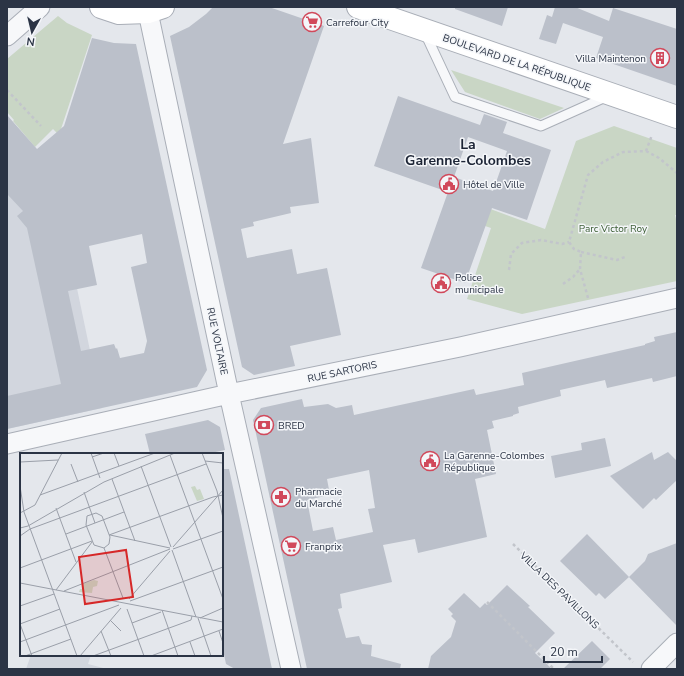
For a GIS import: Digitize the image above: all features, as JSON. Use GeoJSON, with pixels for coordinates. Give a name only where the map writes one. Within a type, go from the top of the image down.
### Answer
{"type":"FeatureCollection","features":[{"type":"Feature","properties":{"kind":"main road"},"geometry":{"type":"LineString","coordinates":[[101,7],[119,13],[156,9]]}},
{"type":"Feature","properties":{"kind":"main road","name":"BOULEVARD DE LA RÉPUBLIQUE"},"geometry":{"type":"LineString","coordinates":[[358,7],[677,117]]}},
{"type":"Feature","properties":{"kind":"street"},"geometry":{"type":"LineString","coordinates":[[7,36],[40,7]]}},
{"type":"Feature","properties":{"kind":"street","name":"RUE VOLTAIRE"},"geometry":{"type":"LineString","coordinates":[[156,9],[229,394],[291,669]]}},
{"type":"Feature","properties":{"kind":"street","name":"RUE SARTORIS"},"geometry":{"type":"LineString","coordinates":[[7,444],[229,394],[460,347],[677,298]]}},
{"type":"Feature","properties":{"kind":"street"},"geometry":{"type":"LineString","coordinates":[[643,666],[677,643]]}},
{"type":"Feature","properties":{"kind":"lane"},"geometry":{"type":"LineString","coordinates":[[424,30],[455,98],[541,126],[612,95]]}},
{"type":"Feature","properties":{"kind":"path"},"geometry":{"type":"LineString","coordinates":[[7,90],[41,126]]}},
{"type":"Feature","properties":{"kind":"path"},"geometry":{"type":"LineString","coordinates":[[646,152],[652,135]]}},
{"type":"Feature","properties":{"kind":"path"},"geometry":{"type":"LineString","coordinates":[[569,242],[588,176],[604,162],[623,152],[646,152],[659,158],[677,173]]}},
{"type":"Feature","properties":{"kind":"path"},"geometry":{"type":"LineString","coordinates":[[509,270],[511,254],[522,243],[541,240],[562,244],[569,242]]}},
{"type":"Feature","properties":{"kind":"path"},"geometry":{"type":"LineString","coordinates":[[569,242],[574,249],[581,252],[617,260],[624,257]]}},
{"type":"Feature","properties":{"kind":"path"},"geometry":{"type":"LineString","coordinates":[[581,252],[580,269],[593,317]]}},
{"type":"Feature","properties":{"kind":"path"},"geometry":{"type":"LineString","coordinates":[[563,284],[573,277],[580,269]]}},
{"type":"Feature","properties":{"kind":"path","name":"VILLA DES PAVILLONS"},"geometry":{"type":"LineString","coordinates":[[513,544],[643,666]]}},
{"type":"Feature","properties":{"kind":"path"},"geometry":{"type":"LineString","coordinates":[[487,602],[554,669]]}},
{"type":"Feature","properties":{"kind":"shaded area"},"geometry":{"type":"Polygon","coordinates":[[[7,178],[69,250],[102,408],[7,429],[7,178]]]}},
{"type":"Feature","properties":{"kind":"shaded area"},"geometry":{"type":"Polygon","coordinates":[[[31,656],[91,656],[88,664],[107,669],[26,669],[31,656]]]}},
{"type":"Feature","properties":{"kind":"green space"},"geometry":{"type":"Polygon","coordinates":[[[58,16],[67,23],[92,35],[59,135],[53,129],[35,147],[7,112],[7,59],[58,16]]]}},
{"type":"Feature","properties":{"kind":"green space"},"geometry":{"type":"Polygon","coordinates":[[[451,70],[564,108],[540,119],[465,92],[451,70]]]}},
{"type":"Feature","properties":{"kind":"green space","name":"Parc Victor Roy"},"geometry":{"type":"Polygon","coordinates":[[[614,126],[677,148],[677,215],[675,215],[677,223],[677,281],[522,314],[467,299],[491,228],[479,224],[485,207],[545,229],[576,141],[614,126]]]}},
{"type":"Feature","properties":{"kind":"building"},"geometry":{"type":"Polygon","coordinates":[[[213,7],[269,7],[324,26],[283,144],[311,138],[319,203],[290,207],[291,213],[253,222],[254,226],[241,229],[247,258],[292,249],[297,274],[327,268],[341,335],[290,346],[295,366],[254,375],[242,367],[170,36],[189,27],[213,7]]]}},
{"type":"Feature","properties":{"kind":"building"},"geometry":{"type":"Polygon","coordinates":[[[455,7],[508,7],[502,26],[455,9],[455,7]]]}},
{"type":"Feature","properties":{"kind":"building"},"geometry":{"type":"Polygon","coordinates":[[[555,7],[575,7],[609,21],[613,8],[677,29],[677,86],[596,58],[603,37],[563,23],[556,44],[539,39],[547,15],[552,17],[555,7]]]}},
{"type":"Feature","properties":{"kind":"building"},"geometry":{"type":"Polygon","coordinates":[[[92,38],[114,43],[136,44],[207,370],[197,387],[7,429],[7,396],[61,384],[27,228],[17,216],[23,211],[7,194],[7,115],[37,149],[64,126],[92,38]],[[142,234],[89,246],[97,285],[68,291],[81,351],[114,344],[120,358],[144,353],[147,341],[131,267],[147,263],[142,234]]]}},
{"type":"Feature","properties":{"kind":"building","name":"Hôtel de Ville"},"geometry":{"type":"Polygon","coordinates":[[[398,96],[480,125],[484,114],[507,122],[503,133],[551,150],[527,220],[492,208],[465,283],[421,268],[448,192],[374,166],[398,96]],[[468,137],[454,177],[493,191],[507,151],[468,137]]]}},
{"type":"Feature","properties":{"kind":"building"},"geometry":{"type":"Polygon","coordinates":[[[677,332],[677,376],[653,382],[652,378],[607,388],[605,380],[560,390],[561,396],[518,407],[519,413],[492,421],[494,428],[487,430],[496,474],[475,479],[487,537],[418,553],[415,539],[383,545],[392,582],[340,594],[342,608],[338,609],[346,638],[359,636],[362,644],[372,645],[371,656],[401,664],[400,669],[307,669],[253,420],[261,408],[302,399],[304,407],[328,404],[336,408],[352,405],[354,415],[474,389],[476,395],[524,385],[522,373],[645,345],[655,341],[654,337],[677,332]],[[369,470],[327,479],[330,495],[307,500],[313,531],[333,527],[336,540],[373,532],[368,509],[375,508],[369,470]]]}},
{"type":"Feature","properties":{"kind":"building"},"geometry":{"type":"Polygon","coordinates":[[[208,420],[220,427],[225,450],[211,453],[150,453],[145,434],[208,420]]]}},
{"type":"Feature","properties":{"kind":"building"},"geometry":{"type":"Polygon","coordinates":[[[605,438],[611,466],[555,478],[551,456],[582,450],[581,443],[605,438]]]}},
{"type":"Feature","properties":{"kind":"building"},"geometry":{"type":"Polygon","coordinates":[[[652,452],[654,460],[668,452],[677,461],[677,480],[656,500],[654,498],[643,509],[610,476],[652,452]]]}},
{"type":"Feature","properties":{"kind":"building"},"geometry":{"type":"Polygon","coordinates":[[[223,469],[229,469],[272,669],[235,669],[226,664],[223,650],[223,469]]]}},
{"type":"Feature","properties":{"kind":"building"},"geometry":{"type":"Polygon","coordinates":[[[587,534],[629,577],[605,599],[599,593],[596,596],[560,561],[587,534]]]}},
{"type":"Feature","properties":{"kind":"building"},"geometry":{"type":"Polygon","coordinates":[[[677,543],[677,626],[629,577],[645,561],[648,554],[677,543]]]}},
{"type":"Feature","properties":{"kind":"building"},"geometry":{"type":"Polygon","coordinates":[[[507,585],[530,606],[528,607],[555,633],[535,653],[552,669],[428,669],[431,656],[451,637],[456,621],[451,616],[453,614],[448,609],[464,593],[480,608],[485,603],[487,605],[507,585]]]}},
{"type":"Feature","properties":{"kind":"building"},"geometry":{"type":"Polygon","coordinates":[[[592,641],[610,659],[600,669],[563,669],[592,641]]]}},
{"type":"Feature","properties":{"kind":"place","name":"Carrefour City"},"geometry":{"type":"Point","coordinates":[312,22]}},
{"type":"Feature","properties":{"kind":"place","name":"Villa Maintenon"},"geometry":{"type":"Point","coordinates":[660,58]}},
{"type":"Feature","properties":{"kind":"place","name":"Hôtel de Ville"},"geometry":{"type":"Point","coordinates":[449,184]}},
{"type":"Feature","properties":{"kind":"place","name":"Police municipale"},"geometry":{"type":"Point","coordinates":[441,283]}},
{"type":"Feature","properties":{"kind":"place","name":"BRED"},"geometry":{"type":"Point","coordinates":[264,425]}},
{"type":"Feature","properties":{"kind":"place","name":"La Garenne-Colombes République"},"geometry":{"type":"Point","coordinates":[430,461]}},
{"type":"Feature","properties":{"kind":"place","name":"Pharmacie du Marché"},"geometry":{"type":"Point","coordinates":[281,497]}},
{"type":"Feature","properties":{"kind":"place","name":"Franprix"},"geometry":{"type":"Point","coordinates":[291,546]}},
{"type":"Feature","properties":{"kind":"district","name":"La Garenne-Colombes"},"geometry":{"type":"Point","coordinates":[468,152]}}]}
